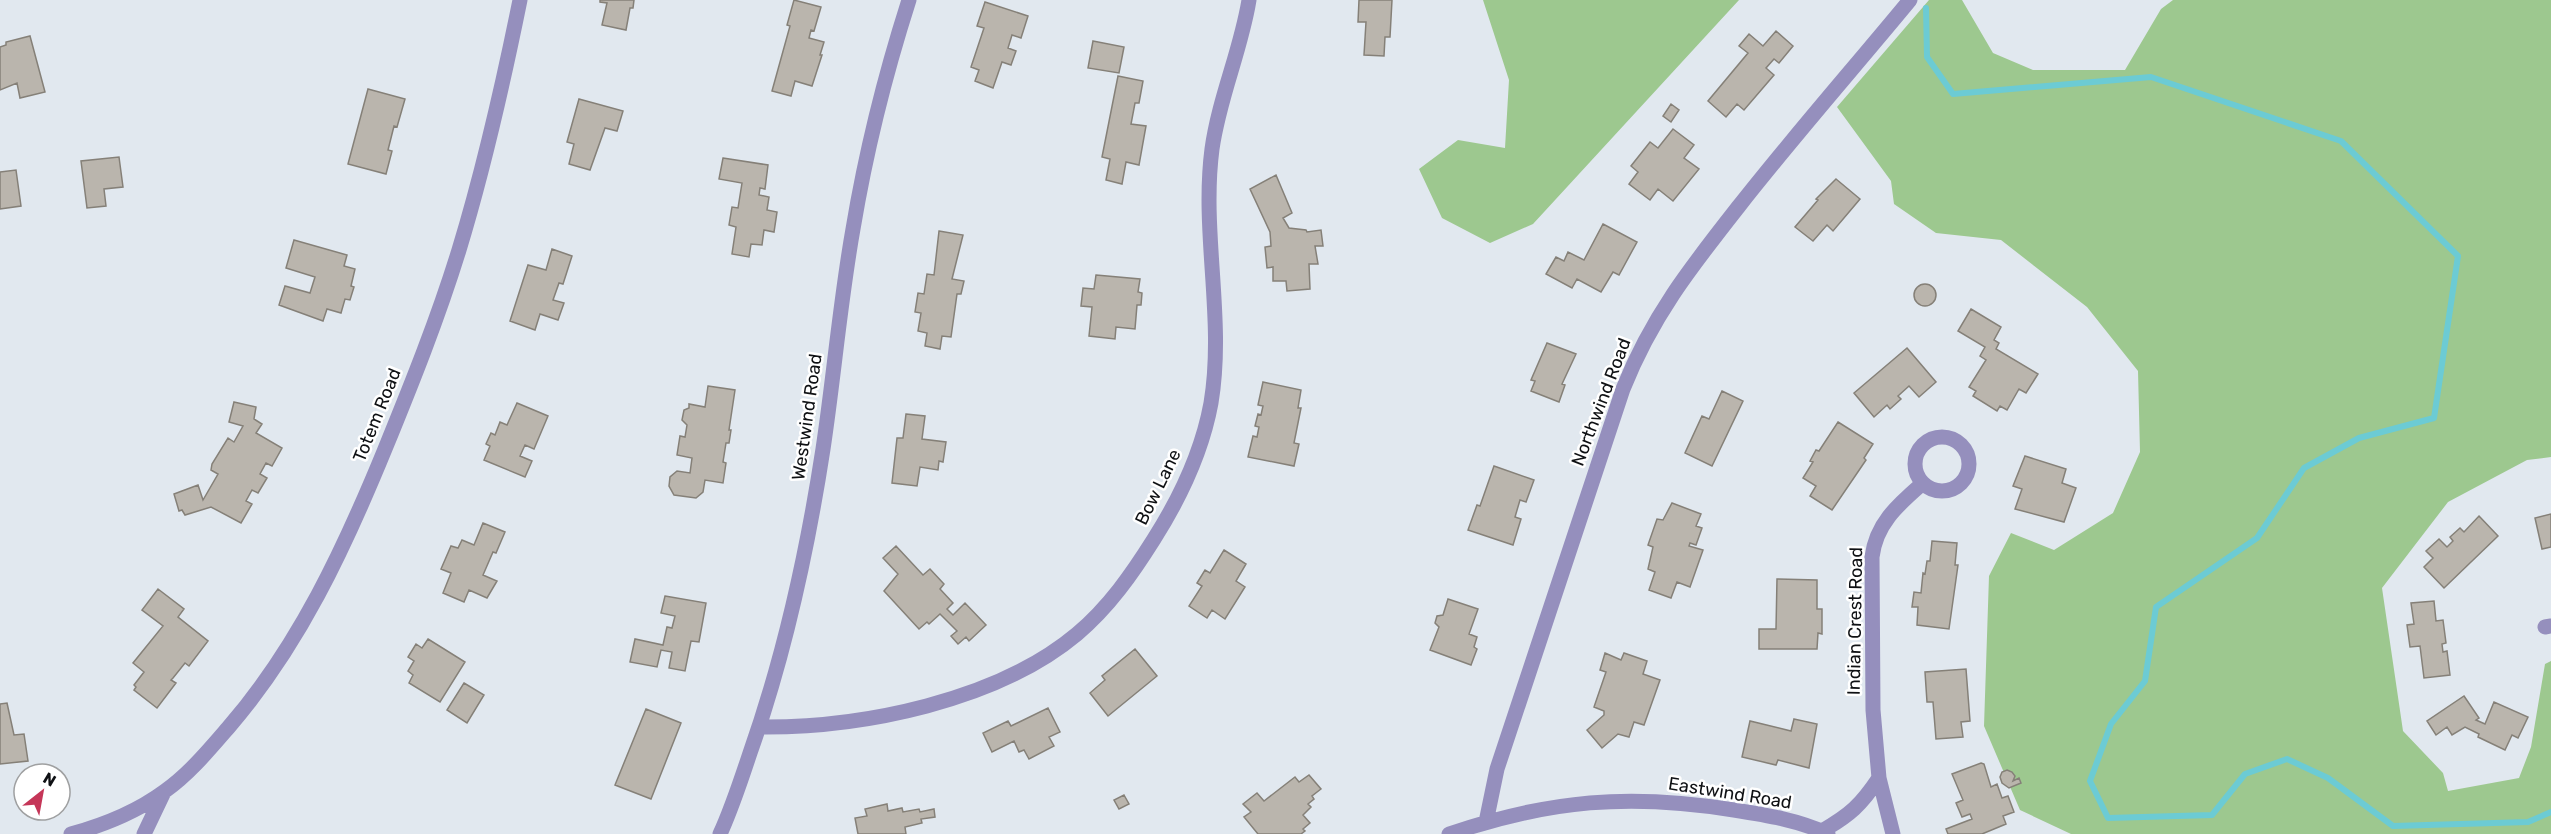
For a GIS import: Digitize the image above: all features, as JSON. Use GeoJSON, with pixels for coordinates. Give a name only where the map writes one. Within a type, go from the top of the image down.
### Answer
{"type":"FeatureCollection","features":[{"type":"Feature","properties":{"kind":"street","name":"Totem Road"},"geometry":{"type":"LineString","coordinates":[[71,834],[90,829],[128,812],[164,792],[243,711],[282,658],[318,598],[351,532],[415,374],[459,248],[503,81],[520,0]]}},
{"type":"Feature","properties":{"kind":"street","name":"Westwind Road"},"geometry":{"type":"LineString","coordinates":[[720,834],[760,727],[786,639],[804,559],[823,449],[852,231],[869,141],[890,59],[909,0]]}},
{"type":"Feature","properties":{"kind":"street","name":"Bow Lane"},"geometry":{"type":"LineString","coordinates":[[760,727],[801,727],[844,722],[931,705],[985,687],[1032,665],[1076,635],[1100,613],[1131,576],[1164,523],[1188,478],[1202,440],[1211,401],[1215,338],[1208,199],[1212,147],[1249,0]]}},
{"type":"Feature","properties":{"kind":"street","name":"Northwind Road"},"geometry":{"type":"LineString","coordinates":[[1486,822],[1497,769],[1635,358],[1660,312],[1688,272],[1761,178],[1910,0]]}},
{"type":"Feature","properties":{"kind":"street","name":"Indian Crest Road"},"geometry":{"type":"LineString","coordinates":[[1893,834],[1879,778],[1872,699],[1874,546],[1876,535],[1886,518],[1923,483]]}},
{"type":"Feature","properties":{"kind":"street"},"geometry":{"type":"LineString","coordinates":[[1825,833],[1863,802],[1879,778]]}},
{"type":"Feature","properties":{"kind":"street","name":"Totem Road"},"geometry":{"type":"LineString","coordinates":[[144,834],[164,792]]}},
{"type":"Feature","properties":{"kind":"street","name":"Eastwind Road"},"geometry":{"type":"LineString","coordinates":[[1449,834],[1528,811],[1566,804],[1628,800],[1687,802],[1768,816],[1825,833]]}},
{"type":"Feature","properties":{"kind":"green space"},"geometry":{"type":"Polygon","coordinates":[[[1483,0],[1739,0],[1533,224],[1490,243],[1442,218],[1419,169],[1458,140],[1505,148],[1509,80],[1483,0]]]}},
{"type":"Feature","properties":{"kind":"green space"},"geometry":{"type":"Polygon","coordinates":[[[1929,0],[1962,0],[1993,53],[2033,70],[2125,70],[2161,9],[2173,0],[2551,0],[2551,457],[2527,460],[2448,502],[2382,588],[2403,731],[2443,773],[2448,791],[2519,778],[2531,747],[2545,664],[2551,661],[2551,834],[2071,834],[2020,810],[1984,726],[1989,576],[2011,533],[2054,550],[2113,513],[2140,452],[2138,371],[2087,307],[2001,240],[1936,233],[1894,204],[1891,181],[1837,107],[1929,0]]]}},
{"type":"Feature","properties":{"kind":"building"},"geometry":{"type":"Polygon","coordinates":[[[600,0],[634,0],[633,8],[630,8],[626,30],[602,25],[607,3],[600,2],[600,0]]]}},
{"type":"Feature","properties":{"kind":"building"},"geometry":{"type":"Polygon","coordinates":[[[794,0],[821,7],[814,31],[811,30],[809,38],[824,42],[812,86],[795,81],[791,96],[772,91],[790,26],[787,25],[794,0]]]}},
{"type":"Feature","properties":{"kind":"building"},"geometry":{"type":"Polygon","coordinates":[[[1359,0],[1392,0],[1390,37],[1385,37],[1384,56],[1364,55],[1366,22],[1358,22],[1359,0]]]}},
{"type":"Feature","properties":{"kind":"building"},"geometry":{"type":"Polygon","coordinates":[[[985,2],[1028,16],[1021,38],[1012,35],[1008,48],[1016,51],[1011,65],[1002,62],[993,88],[975,81],[979,70],[971,67],[984,28],[977,26],[985,2]]]}},
{"type":"Feature","properties":{"kind":"building"},"geometry":{"type":"Polygon","coordinates":[[[1776,31],[1793,46],[1779,63],[1774,59],[1766,68],[1774,75],[1744,110],[1737,104],[1726,117],[1708,101],[1748,53],[1739,46],[1749,34],[1763,46],[1776,31]]]}},
{"type":"Feature","properties":{"kind":"building"},"geometry":{"type":"Polygon","coordinates":[[[30,36],[45,92],[20,98],[17,83],[0,90],[0,47],[6,45],[6,42],[30,36]]]}},
{"type":"Feature","properties":{"kind":"building"},"geometry":{"type":"Polygon","coordinates":[[[1093,41],[1124,47],[1119,73],[1088,68],[1093,41]]]}},
{"type":"Feature","properties":{"kind":"building"},"geometry":{"type":"Polygon","coordinates":[[[1118,76],[1143,81],[1139,103],[1135,103],[1131,124],[1146,126],[1139,165],[1126,162],[1122,184],[1106,180],[1110,159],[1102,157],[1118,76]]]}},
{"type":"Feature","properties":{"kind":"building"},"geometry":{"type":"Polygon","coordinates":[[[368,89],[405,99],[397,127],[394,126],[388,150],[392,151],[386,174],[348,164],[368,89]]]}},
{"type":"Feature","properties":{"kind":"building"},"geometry":{"type":"Polygon","coordinates":[[[579,99],[623,111],[617,131],[605,128],[590,170],[569,164],[574,144],[567,142],[579,99]]]}},
{"type":"Feature","properties":{"kind":"building"},"geometry":{"type":"Polygon","coordinates":[[[1671,104],[1679,110],[1671,122],[1663,116],[1671,104]]]}},
{"type":"Feature","properties":{"kind":"building"},"geometry":{"type":"Polygon","coordinates":[[[1673,129],[1694,145],[1684,158],[1699,169],[1673,201],[1658,189],[1650,200],[1629,184],[1638,172],[1631,166],[1650,142],[1658,148],[1673,129]]]}},
{"type":"Feature","properties":{"kind":"building"},"geometry":{"type":"Polygon","coordinates":[[[119,157],[123,187],[104,189],[106,206],[87,208],[81,161],[119,157]]]}},
{"type":"Feature","properties":{"kind":"building"},"geometry":{"type":"Polygon","coordinates":[[[723,158],[768,165],[765,189],[760,188],[759,195],[769,197],[767,210],[777,212],[774,232],[764,230],[762,245],[751,244],[749,257],[732,254],[736,227],[729,225],[732,207],[738,208],[742,183],[719,179],[723,158]]]}},
{"type":"Feature","properties":{"kind":"building"},"geometry":{"type":"Polygon","coordinates":[[[16,170],[21,206],[0,209],[0,172],[16,170]]]}},
{"type":"Feature","properties":{"kind":"building"},"geometry":{"type":"Polygon","coordinates":[[[1276,175],[1292,213],[1283,218],[1289,228],[1307,232],[1321,230],[1323,246],[1315,246],[1318,264],[1309,264],[1310,289],[1287,291],[1286,281],[1273,281],[1273,267],[1267,268],[1265,247],[1271,246],[1270,232],[1250,189],[1276,175]]]}},
{"type":"Feature","properties":{"kind":"building"},"geometry":{"type":"Polygon","coordinates":[[[1836,179],[1860,199],[1833,231],[1827,225],[1813,241],[1795,227],[1818,200],[1816,199],[1836,179]]]}},
{"type":"Feature","properties":{"kind":"building"},"geometry":{"type":"Polygon","coordinates":[[[1603,224],[1637,242],[1619,275],[1613,272],[1601,292],[1577,279],[1572,288],[1546,274],[1556,257],[1564,261],[1568,252],[1584,260],[1603,224]]]}},
{"type":"Feature","properties":{"kind":"building"},"geometry":{"type":"Polygon","coordinates":[[[939,231],[963,235],[952,279],[964,281],[961,294],[957,294],[951,337],[942,336],[940,349],[925,346],[927,333],[918,331],[921,313],[915,312],[918,293],[924,294],[927,274],[934,275],[939,231]]]}},
{"type":"Feature","properties":{"kind":"building"},"geometry":{"type":"Polygon","coordinates":[[[294,240],[347,255],[344,266],[355,269],[351,286],[354,287],[350,300],[345,299],[341,313],[327,309],[323,321],[279,305],[285,286],[310,293],[315,277],[286,268],[294,240]]]}},
{"type":"Feature","properties":{"kind":"building"},"geometry":{"type":"Polygon","coordinates":[[[552,249],[572,256],[563,284],[559,283],[553,300],[564,303],[558,320],[540,314],[535,330],[510,321],[528,265],[546,270],[552,249]]]}},
{"type":"Feature","properties":{"kind":"building"},"geometry":{"type":"Polygon","coordinates":[[[1096,275],[1140,279],[1138,292],[1142,293],[1141,305],[1137,305],[1135,329],[1116,327],[1115,339],[1089,336],[1092,307],[1081,306],[1083,288],[1094,289],[1096,275]]]}},
{"type":"Feature","properties":{"kind":"building"},"geometry":{"type":"Polygon","coordinates":[[[1925,284],[1933,287],[1936,295],[1933,303],[1925,306],[1917,303],[1914,295],[1917,287],[1925,284]]]}},
{"type":"Feature","properties":{"kind":"building"},"geometry":{"type":"Polygon","coordinates":[[[1971,309],[2001,327],[1994,340],[1999,343],[1996,349],[2038,374],[2026,393],[2019,389],[2007,410],[2000,406],[1997,411],[1973,396],[1976,391],[1969,387],[1986,360],[1980,356],[1985,347],[1958,331],[1971,309]]]}},
{"type":"Feature","properties":{"kind":"building"},"geometry":{"type":"Polygon","coordinates":[[[1547,343],[1576,354],[1562,384],[1565,385],[1559,402],[1531,391],[1535,381],[1531,380],[1547,343]]]}},
{"type":"Feature","properties":{"kind":"building"},"geometry":{"type":"Polygon","coordinates":[[[1907,348],[1936,382],[1919,397],[1909,386],[1898,396],[1901,399],[1890,409],[1887,405],[1874,417],[1854,393],[1907,348]]]}},
{"type":"Feature","properties":{"kind":"building"},"geometry":{"type":"Polygon","coordinates":[[[1263,382],[1301,390],[1298,408],[1301,408],[1294,443],[1299,444],[1294,466],[1248,457],[1253,436],[1257,437],[1259,427],[1255,426],[1263,406],[1258,405],[1263,382]]]}},
{"type":"Feature","properties":{"kind":"building"},"geometry":{"type":"Polygon","coordinates":[[[708,386],[735,390],[729,443],[726,443],[723,462],[726,463],[723,483],[705,480],[703,492],[696,498],[674,495],[669,486],[670,477],[677,471],[690,473],[692,458],[677,455],[680,436],[685,437],[687,425],[682,420],[684,410],[689,408],[689,404],[705,407],[708,386]]]}},
{"type":"Feature","properties":{"kind":"building"},"geometry":{"type":"Polygon","coordinates":[[[1722,391],[1743,401],[1712,466],[1685,453],[1702,416],[1709,419],[1722,391]]]}},
{"type":"Feature","properties":{"kind":"building"},"geometry":{"type":"Polygon","coordinates":[[[234,402],[256,407],[254,419],[262,424],[256,433],[282,448],[272,466],[266,463],[260,474],[267,478],[258,493],[252,490],[246,501],[252,504],[241,523],[211,507],[185,515],[182,510],[179,511],[174,494],[198,485],[203,500],[218,474],[211,470],[212,464],[228,438],[234,442],[243,426],[229,422],[234,402]]]}},
{"type":"Feature","properties":{"kind":"building"},"geometry":{"type":"Polygon","coordinates":[[[517,403],[548,416],[534,449],[525,445],[520,456],[532,461],[525,477],[484,460],[490,446],[486,444],[491,433],[495,435],[500,422],[507,425],[517,403]]]}},
{"type":"Feature","properties":{"kind":"building"},"geometry":{"type":"Polygon","coordinates":[[[906,414],[925,416],[922,439],[946,442],[943,462],[939,461],[938,470],[920,467],[917,486],[892,483],[897,438],[903,438],[906,414]]]}},
{"type":"Feature","properties":{"kind":"building"},"geometry":{"type":"Polygon","coordinates":[[[1838,422],[1873,444],[1864,458],[1866,460],[1832,510],[1810,496],[1816,486],[1803,478],[1813,462],[1810,461],[1816,450],[1819,451],[1838,422]]]}},
{"type":"Feature","properties":{"kind":"building"},"geometry":{"type":"Polygon","coordinates":[[[2025,456],[2066,469],[2062,483],[2076,488],[2064,522],[2015,509],[2022,489],[2013,486],[2025,456]]]}},
{"type":"Feature","properties":{"kind":"building"},"geometry":{"type":"Polygon","coordinates":[[[1494,466],[1534,480],[1526,502],[1520,500],[1515,517],[1521,519],[1513,545],[1468,530],[1477,505],[1480,506],[1494,466]]]}},
{"type":"Feature","properties":{"kind":"building"},"geometry":{"type":"Polygon","coordinates":[[[1672,503],[1701,514],[1696,526],[1702,528],[1696,545],[1690,543],[1689,546],[1703,550],[1690,587],[1677,582],[1671,598],[1649,590],[1655,572],[1648,569],[1653,547],[1648,545],[1657,519],[1663,520],[1672,503]]]}},
{"type":"Feature","properties":{"kind":"building"},"geometry":{"type":"Polygon","coordinates":[[[2551,514],[2551,547],[2542,549],[2535,518],[2551,514]]]}},
{"type":"Feature","properties":{"kind":"building"},"geometry":{"type":"Polygon","coordinates":[[[2479,516],[2498,536],[2444,588],[2424,567],[2433,558],[2426,551],[2439,539],[2447,547],[2453,541],[2450,537],[2460,528],[2464,532],[2479,516]]]}},
{"type":"Feature","properties":{"kind":"building"},"geometry":{"type":"Polygon","coordinates":[[[483,523],[505,532],[483,575],[497,581],[487,598],[469,590],[464,602],[443,593],[451,573],[441,569],[451,546],[458,548],[462,540],[474,545],[483,523]]]}},
{"type":"Feature","properties":{"kind":"building"},"geometry":{"type":"Polygon","coordinates":[[[1932,541],[1957,543],[1955,565],[1958,565],[1949,629],[1917,625],[1918,607],[1912,607],[1914,592],[1921,593],[1923,573],[1925,574],[1927,561],[1930,561],[1932,541]]]}},
{"type":"Feature","properties":{"kind":"building"},"geometry":{"type":"Polygon","coordinates":[[[896,546],[923,575],[930,569],[944,584],[940,589],[953,603],[947,609],[953,615],[965,603],[986,625],[969,641],[966,637],[958,644],[951,636],[957,631],[940,614],[919,629],[884,591],[898,574],[883,558],[896,546]]]}},
{"type":"Feature","properties":{"kind":"building"},"geometry":{"type":"Polygon","coordinates":[[[1224,550],[1246,564],[1236,581],[1245,587],[1225,619],[1212,610],[1207,618],[1189,606],[1202,586],[1197,583],[1205,570],[1210,573],[1224,550]]]}},
{"type":"Feature","properties":{"kind":"building"},"geometry":{"type":"Polygon","coordinates":[[[1777,579],[1817,580],[1817,609],[1822,609],[1822,634],[1818,633],[1817,649],[1759,649],[1759,629],[1776,629],[1777,579]]]}},
{"type":"Feature","properties":{"kind":"building"},"geometry":{"type":"Polygon","coordinates":[[[158,589],[184,609],[178,617],[208,641],[189,666],[185,663],[171,680],[176,683],[157,708],[134,690],[136,687],[134,685],[144,672],[133,663],[163,626],[142,610],[158,589]]]}},
{"type":"Feature","properties":{"kind":"building"},"geometry":{"type":"Polygon","coordinates":[[[665,596],[706,603],[699,642],[691,641],[685,671],[669,668],[672,652],[661,650],[657,667],[630,662],[635,639],[663,645],[667,627],[672,628],[675,616],[661,613],[665,596]]]}},
{"type":"Feature","properties":{"kind":"building"},"geometry":{"type":"Polygon","coordinates":[[[1448,599],[1478,609],[1469,634],[1477,637],[1474,647],[1477,649],[1471,665],[1430,650],[1439,627],[1435,623],[1437,616],[1443,615],[1448,599]]]}},
{"type":"Feature","properties":{"kind":"building"},"geometry":{"type":"Polygon","coordinates":[[[2434,601],[2436,621],[2443,620],[2446,643],[2442,644],[2443,652],[2447,651],[2450,675],[2424,678],[2420,646],[2410,647],[2407,625],[2414,624],[2411,603],[2434,601]]]}},
{"type":"Feature","properties":{"kind":"building"},"geometry":{"type":"Polygon","coordinates":[[[428,639],[465,662],[440,702],[409,683],[413,675],[408,671],[414,661],[408,657],[416,644],[422,648],[428,639]]]}},
{"type":"Feature","properties":{"kind":"building"},"geometry":{"type":"Polygon","coordinates":[[[1135,649],[1157,676],[1108,716],[1090,693],[1105,680],[1102,676],[1135,649]]]}},
{"type":"Feature","properties":{"kind":"building"},"geometry":{"type":"Polygon","coordinates":[[[1605,653],[1621,660],[1624,653],[1647,661],[1643,674],[1660,680],[1644,725],[1634,722],[1629,737],[1618,734],[1602,748],[1587,730],[1604,715],[1604,711],[1594,707],[1606,672],[1600,670],[1605,653]]]}},
{"type":"Feature","properties":{"kind":"building"},"geometry":{"type":"Polygon","coordinates":[[[1966,669],[1970,721],[1961,722],[1963,737],[1936,739],[1933,702],[1927,702],[1925,672],[1966,669]]]}},
{"type":"Feature","properties":{"kind":"building"},"geometry":{"type":"Polygon","coordinates":[[[464,683],[484,695],[467,723],[447,710],[464,683]]]}},
{"type":"Feature","properties":{"kind":"building"},"geometry":{"type":"Polygon","coordinates":[[[2464,696],[2479,718],[2476,720],[2485,724],[2494,702],[2528,717],[2518,738],[2512,735],[2505,750],[2478,737],[2479,734],[2465,727],[2452,735],[2447,727],[2436,735],[2427,721],[2464,696]]]}},
{"type":"Feature","properties":{"kind":"building"},"geometry":{"type":"Polygon","coordinates":[[[7,703],[14,735],[24,734],[28,761],[0,764],[0,704],[7,703]]]}},
{"type":"Feature","properties":{"kind":"building"},"geometry":{"type":"Polygon","coordinates":[[[1048,708],[1060,732],[1049,737],[1054,746],[1029,759],[1024,750],[1019,752],[1014,741],[992,752],[983,733],[1008,721],[1011,726],[1048,708]]]}},
{"type":"Feature","properties":{"kind":"building"},"geometry":{"type":"Polygon","coordinates":[[[646,709],[681,723],[651,799],[615,785],[646,709]]]}},
{"type":"Feature","properties":{"kind":"building"},"geometry":{"type":"Polygon","coordinates":[[[1794,719],[1817,724],[1809,768],[1778,760],[1776,765],[1742,757],[1750,721],[1791,731],[1794,719]]]}},
{"type":"Feature","properties":{"kind":"building"},"geometry":{"type":"Polygon","coordinates":[[[1981,763],[1984,764],[1991,787],[1997,784],[2002,798],[2008,796],[2014,812],[2003,816],[2006,824],[1982,834],[1948,834],[1946,829],[1972,819],[1970,814],[1962,817],[1956,803],[1963,800],[1952,774],[1981,763]]]}},
{"type":"Feature","properties":{"kind":"building"},"geometry":{"type":"Polygon","coordinates":[[[2007,770],[2015,776],[2013,781],[2019,778],[2021,783],[2009,788],[2002,783],[2000,777],[2002,772],[2007,770]]]}},
{"type":"Feature","properties":{"kind":"building"},"geometry":{"type":"Polygon","coordinates":[[[1309,775],[1321,789],[1312,796],[1314,799],[1308,804],[1311,807],[1303,815],[1310,823],[1303,829],[1305,831],[1301,834],[1258,834],[1244,817],[1251,812],[1243,804],[1257,793],[1264,801],[1295,777],[1299,782],[1309,775]]]}},
{"type":"Feature","properties":{"kind":"building"},"geometry":{"type":"Polygon","coordinates":[[[1124,795],[1129,804],[1119,809],[1114,800],[1124,795]]]}},
{"type":"Feature","properties":{"kind":"building"},"geometry":{"type":"Polygon","coordinates":[[[887,804],[888,811],[902,808],[903,812],[919,809],[920,812],[934,809],[935,817],[921,819],[922,823],[905,827],[906,834],[858,834],[855,818],[867,816],[865,809],[887,804]]]}},
{"type":"Feature","properties":{"kind":"waterway"},"geometry":{"type":"LineString","coordinates":[[1926,8],[1927,57],[1953,94],[2151,77],[2341,141],[2458,256],[2434,418],[2359,438],[2304,468],[2257,538],[2156,607],[2145,681],[2111,724],[2090,781],[2108,818],[2212,815],[2245,774],[2287,759],[2328,778],[2393,826],[2528,822],[2551,812]]}}]}
